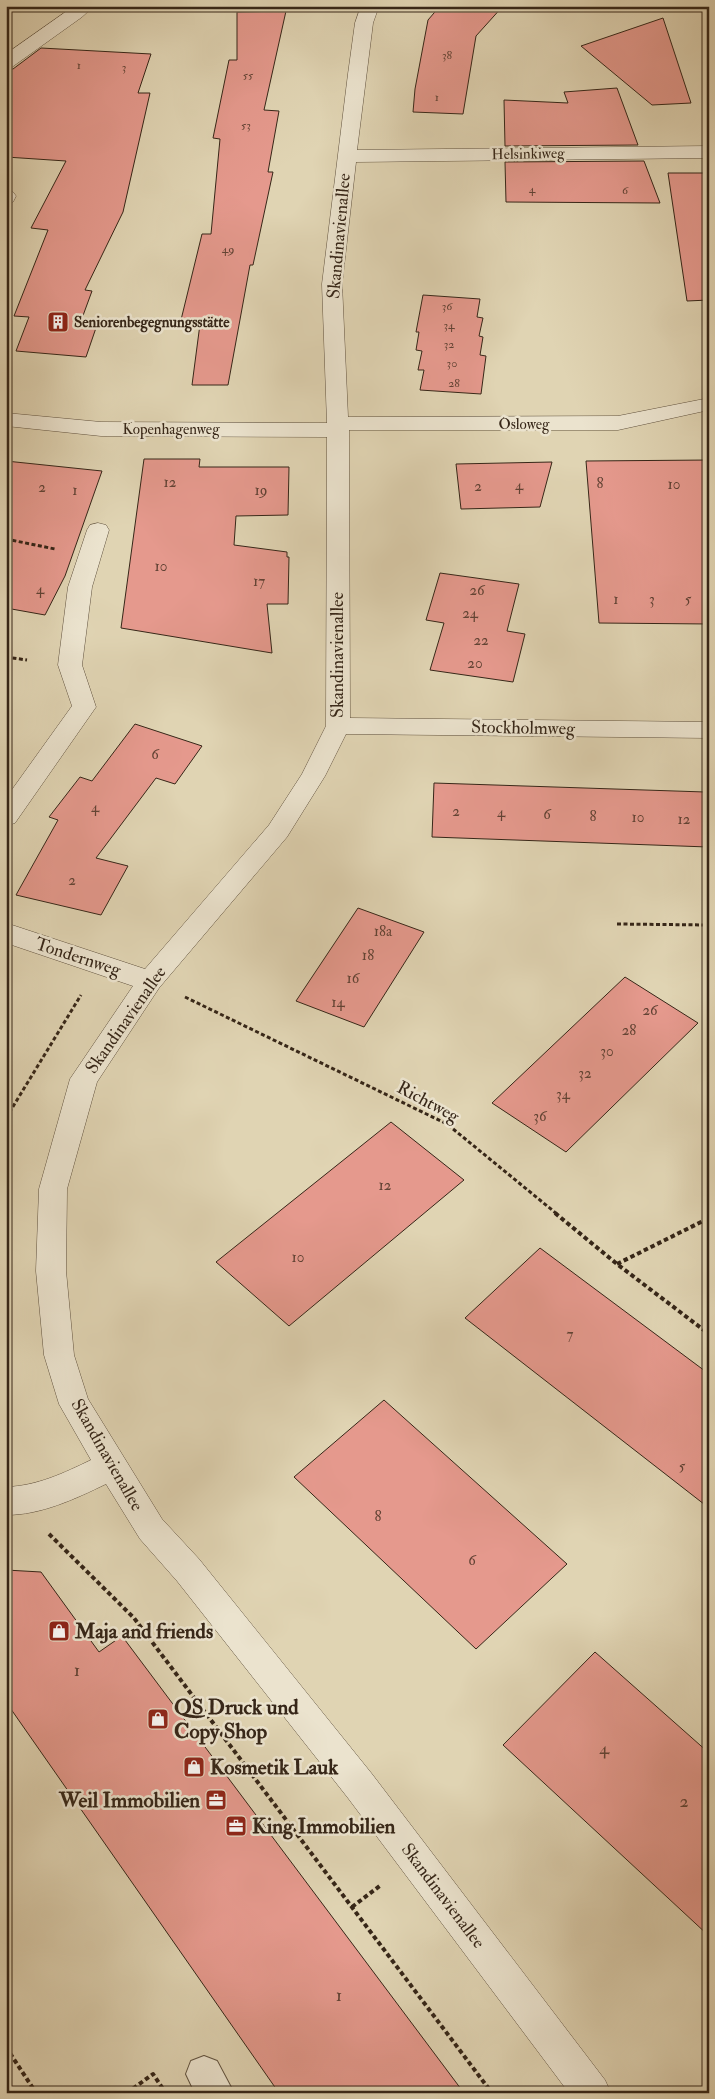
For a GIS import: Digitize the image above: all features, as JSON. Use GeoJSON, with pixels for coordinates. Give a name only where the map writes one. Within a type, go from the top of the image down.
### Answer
{"type":"FeatureCollection","features":[{"type":"Feature","properties":{"kind":"street"},"geometry":{"type":"LineString","coordinates":[[6,63],[62,25],[85,6]]}},
{"type":"Feature","properties":{"kind":"street","name":"Skandinavienallee"},"geometry":{"type":"LineString","coordinates":[[370,6],[364,24],[346,156],[332,284],[337,427],[338,726],[313,776],[278,831],[150,981],[84,1080],[53,1189],[52,1272],[59,1355],[74,1404],[151,1529],[188,1570],[360,1786],[592,2093]]}},
{"type":"Feature","properties":{"kind":"street","name":"Helsinkiweg"},"geometry":{"type":"LineString","coordinates":[[346,156],[709,152]]}},
{"type":"Feature","properties":{"kind":"street","name":"Osloweg"},"geometry":{"type":"LineString","coordinates":[[337,427],[618,423],[709,404]]}},
{"type":"Feature","properties":{"kind":"street","name":"Kopenhagenweg"},"geometry":{"type":"LineString","coordinates":[[6,419],[101,429],[337,427]]}},
{"type":"Feature","properties":{"kind":"street"},"geometry":{"type":"LineString","coordinates":[[6,818],[84,707],[70,665],[80,587],[98,530]]}},
{"type":"Feature","properties":{"kind":"street","name":"Stockholmweg"},"geometry":{"type":"LineString","coordinates":[[338,726],[709,730]]}},
{"type":"Feature","properties":{"kind":"street","name":"Tondernweg"},"geometry":{"type":"LineString","coordinates":[[6,933],[150,981]]}},
{"type":"Feature","properties":{"kind":"street"},"geometry":{"type":"LineString","coordinates":[[11,1501],[71,1486],[111,1466]]}},
{"type":"Feature","properties":{"kind":"path"},"geometry":{"type":"LineString","coordinates":[[6,539],[60,550]]}},
{"type":"Feature","properties":{"kind":"path"},"geometry":{"type":"LineString","coordinates":[[6,657],[27,660]]}},
{"type":"Feature","properties":{"kind":"path"},"geometry":{"type":"LineString","coordinates":[[617,924],[709,925]]}},
{"type":"Feature","properties":{"kind":"path"},"geometry":{"type":"LineString","coordinates":[[7,1115],[58,1035],[99,965]]}},
{"type":"Feature","properties":{"kind":"path","name":"Richtweg"},"geometry":{"type":"LineString","coordinates":[[150,981],[447,1124],[617,1264],[709,1334]]}},
{"type":"Feature","properties":{"kind":"path"},"geometry":{"type":"LineString","coordinates":[[617,1264],[709,1218]]}},
{"type":"Feature","properties":{"kind":"path"},"geometry":{"type":"LineString","coordinates":[[11,1501],[134,1618],[492,2093]]}},
{"type":"Feature","properties":{"kind":"path"},"geometry":{"type":"LineString","coordinates":[[352,1907],[367,1896]]}},
{"type":"Feature","properties":{"kind":"path"},"geometry":{"type":"LineString","coordinates":[[6,2047],[36,2093]]}},
{"type":"Feature","properties":{"kind":"path"},"geometry":{"type":"LineString","coordinates":[[127,2093],[153,2074],[165,2093]]}},
{"type":"Feature","properties":{"kind":"building"},"geometry":{"type":"Polygon","coordinates":[[[440,6],[503,6],[476,36],[463,114],[413,112],[415,89],[428,20],[440,6]]]}},
{"type":"Feature","properties":{"kind":"building"},"geometry":{"type":"Polygon","coordinates":[[[286,11],[264,110],[279,111],[268,172],[273,172],[253,265],[250,265],[228,385],[192,385],[200,324],[180,324],[202,234],[211,234],[220,139],[213,138],[229,60],[237,60],[237,12],[286,11]]]}},
{"type":"Feature","properties":{"kind":"building"},"geometry":{"type":"Polygon","coordinates":[[[663,18],[691,103],[652,105],[581,46],[663,18]]]}},
{"type":"Feature","properties":{"kind":"building"},"geometry":{"type":"Polygon","coordinates":[[[41,48],[151,54],[138,93],[150,93],[123,212],[85,290],[92,291],[81,321],[98,322],[86,357],[16,351],[29,317],[14,316],[48,230],[31,228],[66,161],[6,157],[6,70],[13,69],[41,48]]]}},
{"type":"Feature","properties":{"kind":"building"},"geometry":{"type":"Polygon","coordinates":[[[617,88],[638,145],[505,146],[504,100],[568,103],[564,92],[617,88]]]}},
{"type":"Feature","properties":{"kind":"building"},"geometry":{"type":"Polygon","coordinates":[[[644,161],[660,203],[506,202],[505,162],[644,161]]]}},
{"type":"Feature","properties":{"kind":"building"},"geometry":{"type":"Polygon","coordinates":[[[668,173],[709,173],[709,300],[687,301],[668,173]]]}},
{"type":"Feature","properties":{"kind":"building"},"geometry":{"type":"Polygon","coordinates":[[[423,295],[480,299],[477,317],[483,318],[479,336],[483,337],[480,355],[486,356],[481,394],[420,390],[424,370],[418,370],[422,351],[416,350],[419,332],[416,332],[423,295]]]}},
{"type":"Feature","properties":{"kind":"building"},"geometry":{"type":"Polygon","coordinates":[[[144,459],[200,459],[199,467],[289,467],[288,515],[236,516],[234,545],[287,552],[287,557],[289,557],[288,604],[267,604],[272,653],[121,628],[144,459]]]}},
{"type":"Feature","properties":{"kind":"building"},"geometry":{"type":"Polygon","coordinates":[[[709,460],[709,624],[599,623],[586,461],[709,460]]]}},
{"type":"Feature","properties":{"kind":"building"},"geometry":{"type":"Polygon","coordinates":[[[6,461],[102,471],[65,576],[45,615],[6,608],[6,461]]]}},
{"type":"Feature","properties":{"kind":"building"},"geometry":{"type":"Polygon","coordinates":[[[552,462],[540,507],[461,509],[456,464],[552,462]]]}},
{"type":"Feature","properties":{"kind":"building"},"geometry":{"type":"Polygon","coordinates":[[[440,573],[519,584],[507,631],[525,634],[513,682],[430,670],[444,623],[426,620],[440,573]]]}},
{"type":"Feature","properties":{"kind":"building"},"geometry":{"type":"Polygon","coordinates":[[[135,724],[202,746],[175,784],[156,778],[96,858],[128,866],[101,915],[16,895],[58,820],[49,817],[80,777],[92,781],[135,724]]]}},
{"type":"Feature","properties":{"kind":"building"},"geometry":{"type":"Polygon","coordinates":[[[434,783],[705,792],[708,847],[432,837],[434,783]]]}},
{"type":"Feature","properties":{"kind":"building"},"geometry":{"type":"Polygon","coordinates":[[[358,908],[424,932],[364,1027],[296,1001],[358,908]]]}},
{"type":"Feature","properties":{"kind":"building"},"geometry":{"type":"Polygon","coordinates":[[[625,977],[698,1023],[566,1152],[492,1103],[625,977]]]}},
{"type":"Feature","properties":{"kind":"building"},"geometry":{"type":"Polygon","coordinates":[[[391,1122],[464,1180],[289,1326],[216,1262],[391,1122]]]}},
{"type":"Feature","properties":{"kind":"building"},"geometry":{"type":"Polygon","coordinates":[[[540,1248],[709,1374],[709,1508],[465,1318],[540,1248]]]}},
{"type":"Feature","properties":{"kind":"building"},"geometry":{"type":"Polygon","coordinates":[[[384,1400],[567,1564],[476,1649],[294,1477],[384,1400]]]}},
{"type":"Feature","properties":{"kind":"building"},"geometry":{"type":"Polygon","coordinates":[[[6,1570],[41,1572],[99,1652],[122,1636],[464,2093],[279,2093],[6,1702],[6,1570]]]}},
{"type":"Feature","properties":{"kind":"building"},"geometry":{"type":"Polygon","coordinates":[[[595,1652],[709,1753],[709,1936],[503,1745],[595,1652]]]}},
{"type":"Feature","properties":{"kind":"place","name":"Seniorenbegegnungsstätte"},"geometry":{"type":"Point","coordinates":[58,322]}},
{"type":"Feature","properties":{"kind":"place","name":"Maja and friends"},"geometry":{"type":"Point","coordinates":[59,1631]}},
{"type":"Feature","properties":{"kind":"place","name":"QS Druck und Copy Shop"},"geometry":{"type":"Point","coordinates":[158,1719]}},
{"type":"Feature","properties":{"kind":"place","name":"Kosmetik Lauk"},"geometry":{"type":"Point","coordinates":[194,1767]}},
{"type":"Feature","properties":{"kind":"place","name":"Weil Immobilien"},"geometry":{"type":"Point","coordinates":[216,1800]}},
{"type":"Feature","properties":{"kind":"place","name":"King Immobilien"},"geometry":{"type":"Point","coordinates":[236,1826]}}]}
